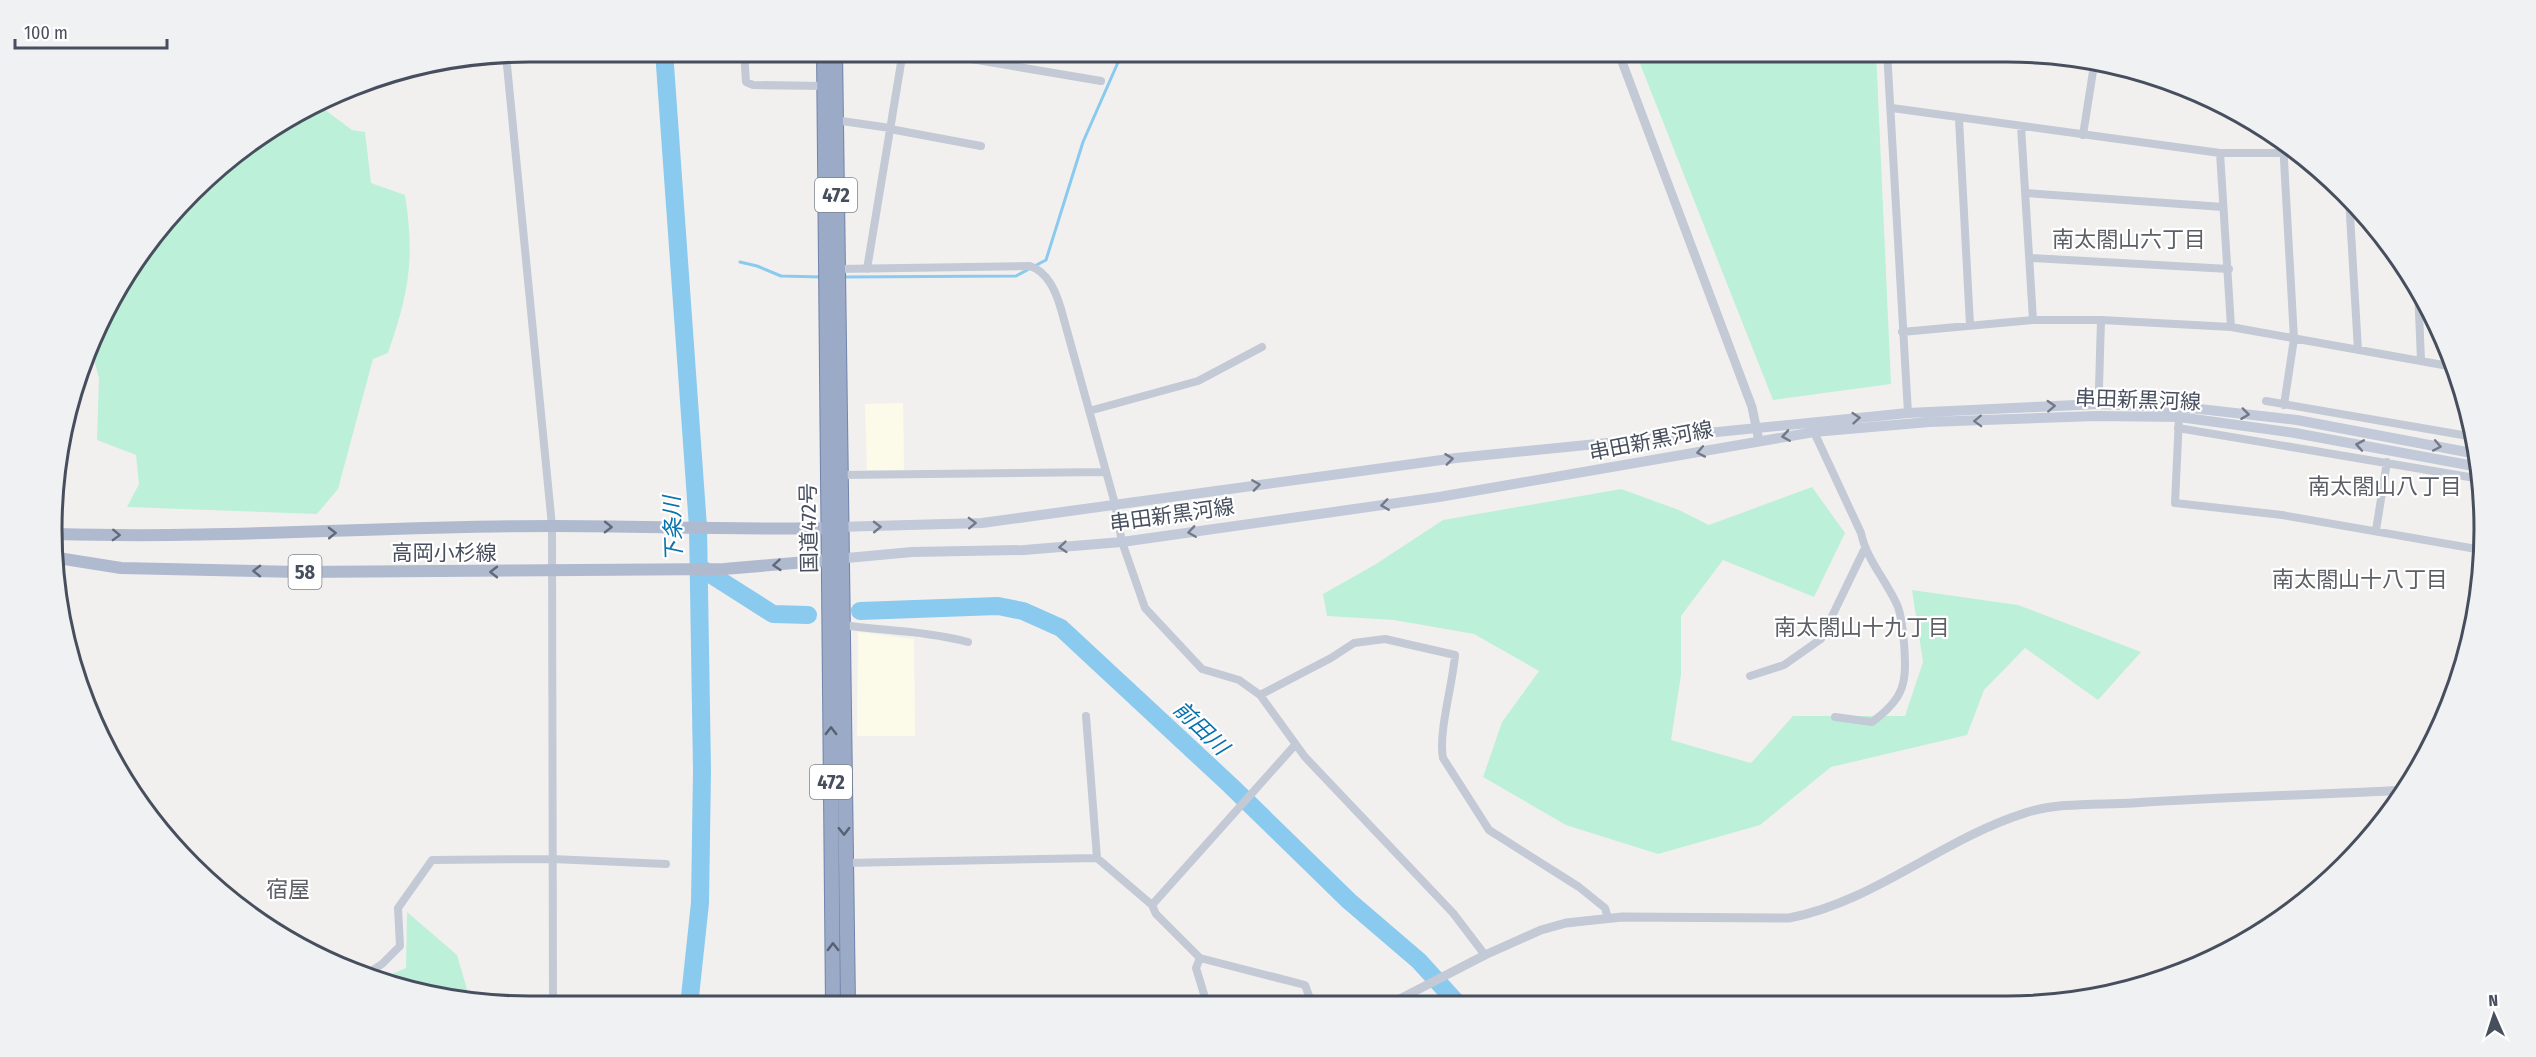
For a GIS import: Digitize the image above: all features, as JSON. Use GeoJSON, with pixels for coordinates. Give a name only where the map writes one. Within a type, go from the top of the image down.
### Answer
{"type":"FeatureCollection","features":[{"type":"Feature","properties":{"kind":"highway","name":"国道472号"},"geometry":{"type":"LineString","coordinates":[[824,62],[840,475],[835,527]]}},
{"type":"Feature","properties":{"kind":"highway","name":"国道472号"},"geometry":{"type":"LineString","coordinates":[[833,996],[836,559],[832,269],[835,62]]}},
{"type":"Feature","properties":{"kind":"highway","name":"国道472号"},"geometry":{"type":"LineString","coordinates":[[836,559],[842,625],[848,996]]}},
{"type":"Feature","properties":{"kind":"main road","name":"串田新黒河線"},"geometry":{"type":"LineString","coordinates":[[835,527],[982,523],[1456,458],[1908,413],[2098,404],[2191,408],[2297,420],[2468,452]]}},
{"type":"Feature","properties":{"kind":"main road","name":"串田新黒河線"},"geometry":{"type":"LineString","coordinates":[[836,559],[912,552],[1024,550],[1122,542],[1439,497],[1814,432],[1929,422],[2097,416],[2295,433],[2471,465]]}},
{"type":"Feature","properties":{"kind":"main road","name":"高岡小杉線"},"geometry":{"type":"LineString","coordinates":[[62,534],[145,536],[552,526],[724,530],[835,527]]}},
{"type":"Feature","properties":{"kind":"main road","name":"高岡小杉線"},"geometry":{"type":"LineString","coordinates":[[62,559],[121,568],[297,572],[724,569],[836,559]]}},
{"type":"Feature","properties":{"kind":"street"},"geometry":{"type":"LineString","coordinates":[[507,62],[552,526],[553,996]]}},
{"type":"Feature","properties":{"kind":"street"},"geometry":{"type":"LineString","coordinates":[[745,62],[746,82],[753,85],[825,86]]}},
{"type":"Feature","properties":{"kind":"street"},"geometry":{"type":"LineString","coordinates":[[867,269],[901,62]]}},
{"type":"Feature","properties":{"kind":"street"},"geometry":{"type":"LineString","coordinates":[[989,62],[1101,81]]}},
{"type":"Feature","properties":{"kind":"street"},"geometry":{"type":"LineString","coordinates":[[1622,62],[1752,407],[1759,441]]}},
{"type":"Feature","properties":{"kind":"street"},"geometry":{"type":"LineString","coordinates":[[1888,62],[1908,413]]}},
{"type":"Feature","properties":{"kind":"street"},"geometry":{"type":"LineString","coordinates":[[2083,135],[2093,69]]}},
{"type":"Feature","properties":{"kind":"street"},"geometry":{"type":"LineString","coordinates":[[1892,108],[2220,153],[2283,153],[2294,339],[2284,405]]}},
{"type":"Feature","properties":{"kind":"street"},"geometry":{"type":"LineString","coordinates":[[1959,119],[1970,326]]}},
{"type":"Feature","properties":{"kind":"street"},"geometry":{"type":"LineString","coordinates":[[835,120],[981,146]]}},
{"type":"Feature","properties":{"kind":"street"},"geometry":{"type":"LineString","coordinates":[[2021,126],[2034,320]]}},
{"type":"Feature","properties":{"kind":"street"},"geometry":{"type":"LineString","coordinates":[[2220,153],[2231,327]]}},
{"type":"Feature","properties":{"kind":"street"},"geometry":{"type":"LineString","coordinates":[[2026,192],[2223,207]]}},
{"type":"Feature","properties":{"kind":"street"},"geometry":{"type":"LineString","coordinates":[[2350,211],[2358,350]]}},
{"type":"Feature","properties":{"kind":"street"},"geometry":{"type":"LineString","coordinates":[[2030,258],[2229,269]]}},
{"type":"Feature","properties":{"kind":"street"},"geometry":{"type":"LineString","coordinates":[[832,269],[1029,266],[1036,268],[1056,291],[1115,504],[1122,542],[1145,608],[1202,669],[1239,680],[1260,694],[1295,745],[1453,913],[1485,954]]}},
{"type":"Feature","properties":{"kind":"street"},"geometry":{"type":"LineString","coordinates":[[2420,309],[2421,360]]}},
{"type":"Feature","properties":{"kind":"street"},"geometry":{"type":"LineString","coordinates":[[1902,332],[2034,320],[2101,320],[2231,327],[2445,365]]}},
{"type":"Feature","properties":{"kind":"street"},"geometry":{"type":"LineString","coordinates":[[2099,387],[2101,320]]}},
{"type":"Feature","properties":{"kind":"street"},"geometry":{"type":"LineString","coordinates":[[1089,411],[1198,381],[1262,347]]}},
{"type":"Feature","properties":{"kind":"street"},"geometry":{"type":"LineString","coordinates":[[2266,401],[2466,436]]}},
{"type":"Feature","properties":{"kind":"street"},"geometry":{"type":"LineString","coordinates":[[2472,477],[2179,423],[2175,503],[2376,530],[2474,548]]}},
{"type":"Feature","properties":{"kind":"street"},"geometry":{"type":"LineString","coordinates":[[1814,432],[1861,533],[1864,550],[1898,607],[1903,632],[1906,672],[1904,685],[1890,709],[1872,722],[1835,717]]}},
{"type":"Feature","properties":{"kind":"street"},"geometry":{"type":"LineString","coordinates":[[2376,530],[2387,462]]}},
{"type":"Feature","properties":{"kind":"street"},"geometry":{"type":"LineString","coordinates":[[840,475],[1105,472]]}},
{"type":"Feature","properties":{"kind":"street"},"geometry":{"type":"LineString","coordinates":[[1750,676],[1784,665],[1821,639],[1864,550]]}},
{"type":"Feature","properties":{"kind":"street"},"geometry":{"type":"LineString","coordinates":[[842,625],[888,632],[936,633],[968,642]]}},
{"type":"Feature","properties":{"kind":"street"},"geometry":{"type":"LineString","coordinates":[[1260,694],[1354,643],[1385,639],[1455,655],[1454,680],[1441,747],[1443,758],[1489,830],[1579,887],[1605,908],[1608,918]]}},
{"type":"Feature","properties":{"kind":"street"},"geometry":{"type":"LineString","coordinates":[[1086,716],[1096,858]]}},
{"type":"Feature","properties":{"kind":"street"},"geometry":{"type":"LineString","coordinates":[[1152,905],[1295,745]]}},
{"type":"Feature","properties":{"kind":"street"},"geometry":{"type":"LineString","coordinates":[[1408,996],[1485,954],[1541,930],[1566,923],[1608,918],[1788,918],[1812,914],[1865,891],[1936,851],[2025,813],[2053,807],[2394,791]]}},
{"type":"Feature","properties":{"kind":"street"},"geometry":{"type":"LineString","coordinates":[[844,863],[1096,858],[1152,905],[1156,914],[1200,958],[1305,985],[1309,996]]}},
{"type":"Feature","properties":{"kind":"street"},"geometry":{"type":"LineString","coordinates":[[373,969],[400,946],[398,908],[432,860],[552,859],[666,864]]}},
{"type":"Feature","properties":{"kind":"street"},"geometry":{"type":"LineString","coordinates":[[1200,958],[1196,968],[1205,996]]}},
{"type":"Feature","properties":{"kind":"shaded area"},"geometry":{"type":"Polygon","coordinates":[[[903,403],[904,470],[867,470],[865,404],[903,403]]]}},
{"type":"Feature","properties":{"kind":"shaded area"},"geometry":{"type":"Polygon","coordinates":[[[858,632],[914,639],[915,736],[857,736],[858,632]]]}},
{"type":"Feature","properties":{"kind":"green space"},"geometry":{"type":"Polygon","coordinates":[[[1639,62],[1876,62],[1891,384],[1773,400],[1639,62]]]}},
{"type":"Feature","properties":{"kind":"green space"},"geometry":{"type":"Polygon","coordinates":[[[324,109],[352,130],[365,132],[371,183],[405,195],[410,238],[408,275],[401,312],[388,353],[373,359],[338,489],[317,514],[127,507],[139,484],[136,455],[97,440],[99,378],[94,359],[124,295],[158,244],[198,198],[244,158],[269,140],[324,109]]]}},
{"type":"Feature","properties":{"kind":"green space"},"geometry":{"type":"Polygon","coordinates":[[[1812,487],[1845,533],[1814,597],[1723,560],[1681,616],[1681,675],[1671,740],[1751,763],[1793,716],[1905,716],[1923,662],[1912,590],[2018,605],[2141,652],[2098,700],[2025,648],[1984,690],[1967,735],[1831,767],[1760,825],[1658,854],[1566,825],[1483,777],[1502,722],[1539,671],[1474,634],[1394,620],[1327,616],[1323,594],[1376,564],[1443,520],[1621,489],[1679,510],[1709,525],[1812,487]]]}},
{"type":"Feature","properties":{"kind":"green space"},"geometry":{"type":"Polygon","coordinates":[[[407,912],[457,955],[468,992],[437,987],[390,975],[406,968],[407,912]]]}},
{"type":"Feature","properties":{"kind":"waterway","name":"下条川"},"geometry":{"type":"LineString","coordinates":[[665,62],[698,527],[702,770],[700,903],[690,996]]}},
{"type":"Feature","properties":{"kind":"waterway"},"geometry":{"type":"LineString","coordinates":[[841,277],[1016,276],[1046,260],[1083,142],[1118,62]]}},
{"type":"Feature","properties":{"kind":"waterway"},"geometry":{"type":"LineString","coordinates":[[740,262],[781,276],[822,277]]}},
{"type":"Feature","properties":{"kind":"waterway","name":"前田川"},"geometry":{"type":"LineString","coordinates":[[699,567],[773,614],[808,615]]}},
{"type":"Feature","properties":{"kind":"waterway","name":"前田川"},"geometry":{"type":"LineString","coordinates":[[860,611],[998,606],[1023,611],[1061,628],[1230,785],[1349,901],[1419,961],[1451,996]]}},
{"type":"Feature","properties":{"kind":"district","name":"南太閤山六丁目"},"geometry":{"type":"Point","coordinates":[2129,239]}},
{"type":"Feature","properties":{"kind":"district","name":"南太閤山八丁目"},"geometry":{"type":"Point","coordinates":[2385,486]}},
{"type":"Feature","properties":{"kind":"district","name":"南太閤山十八丁目"},"geometry":{"type":"Point","coordinates":[2360,579]}},
{"type":"Feature","properties":{"kind":"district","name":"南太閤山十九丁目"},"geometry":{"type":"Point","coordinates":[1862,627]}},
{"type":"Feature","properties":{"kind":"district","name":"宿屋"},"geometry":{"type":"Point","coordinates":[288,889]}}]}
